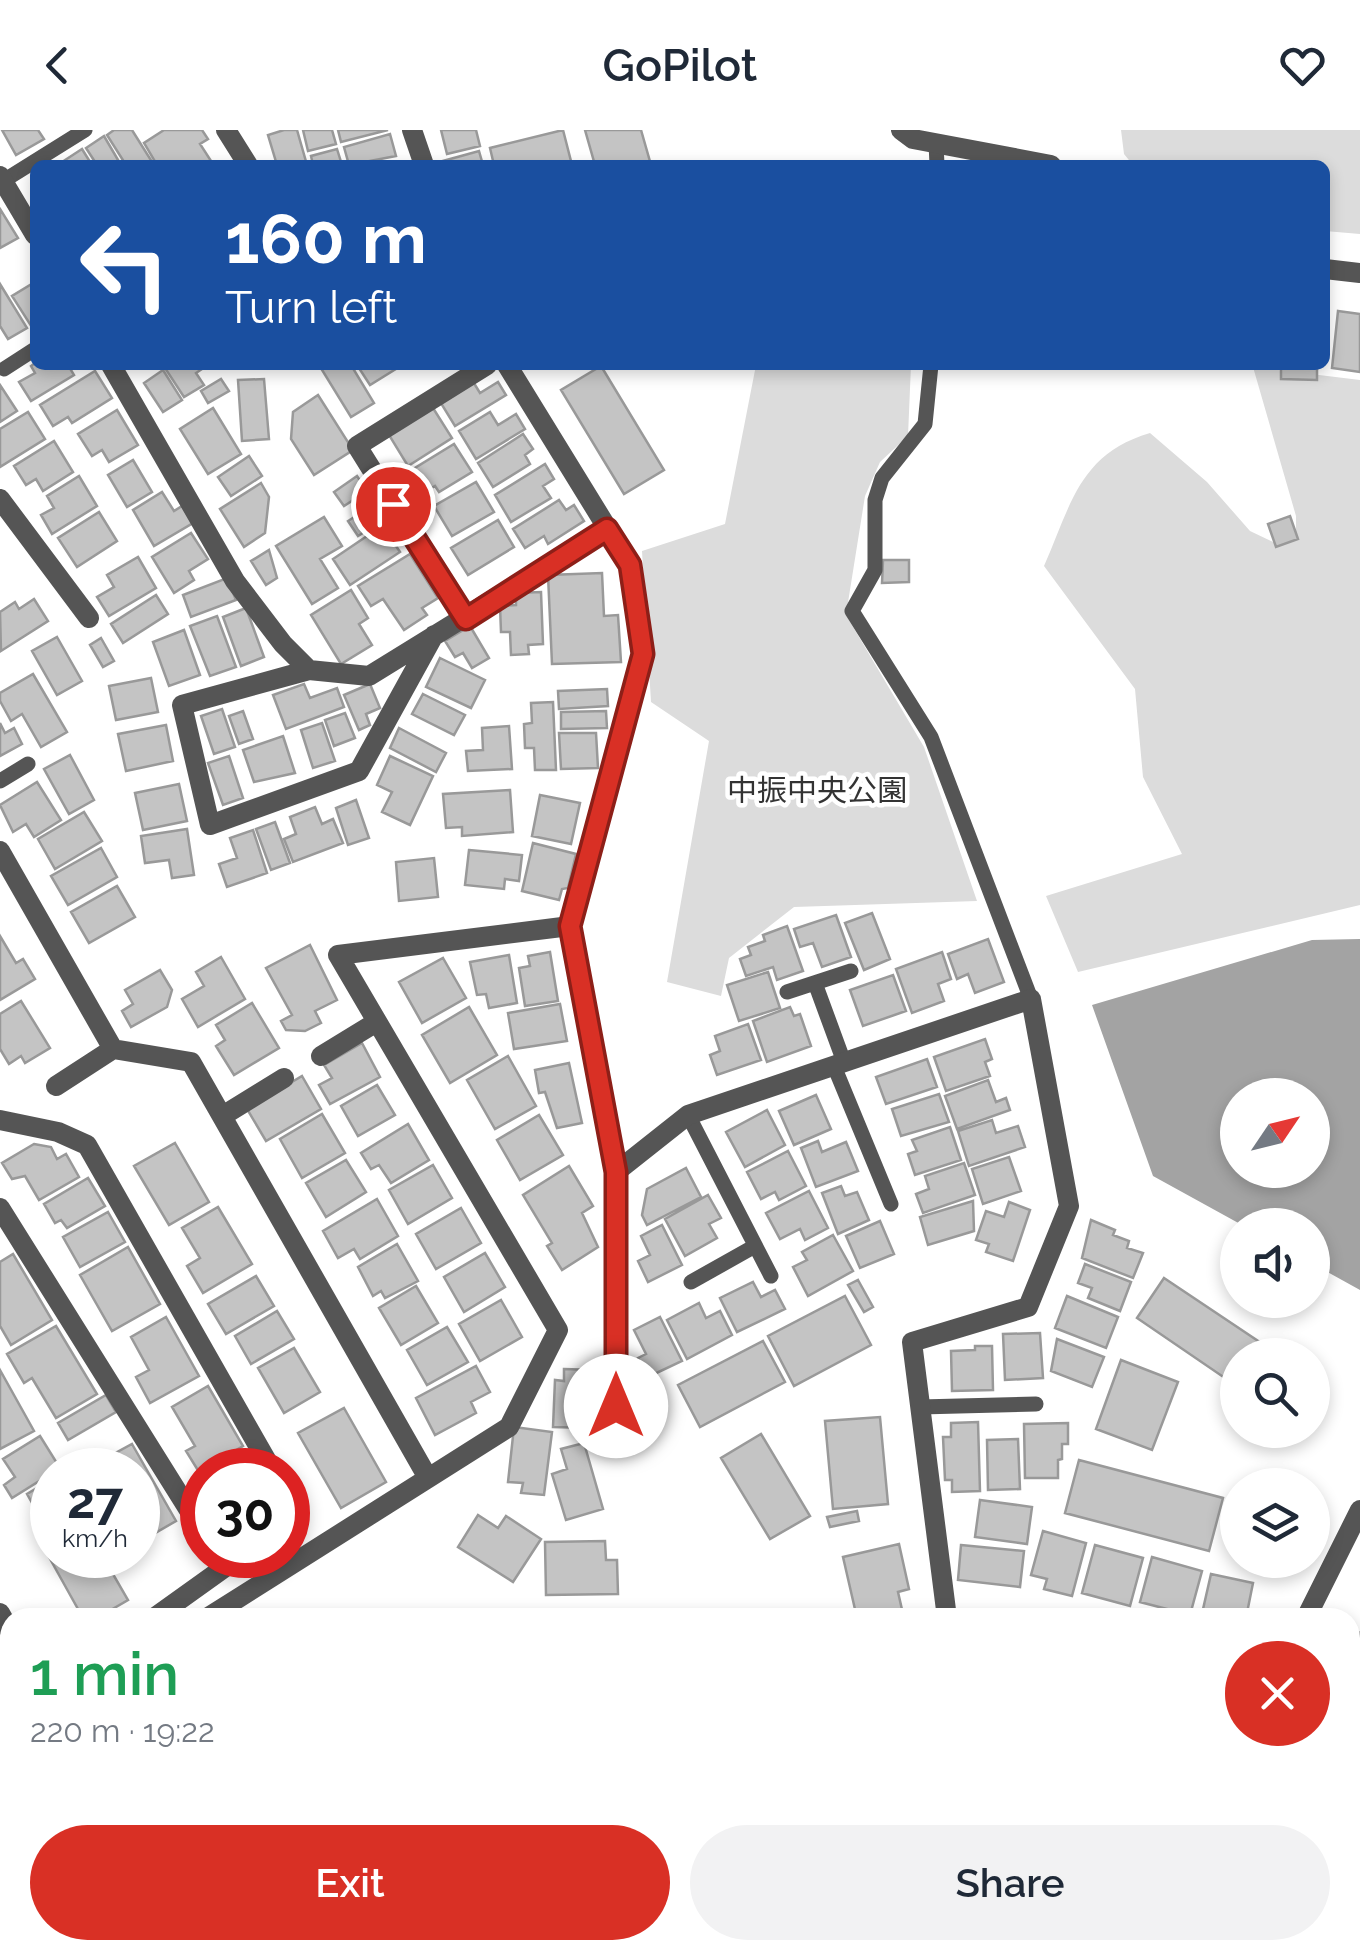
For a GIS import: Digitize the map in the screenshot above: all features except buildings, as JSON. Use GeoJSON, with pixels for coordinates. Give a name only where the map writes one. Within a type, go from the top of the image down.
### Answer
{"type":"FeatureCollection","features":[{"type":"Feature","properties":{"kind":"street"},"geometry":{"type":"LineString","coordinates":[[226,130],[245,160]]}},
{"type":"Feature","properties":{"kind":"street"},"geometry":{"type":"LineString","coordinates":[[412,130],[422,160]]}},
{"type":"Feature","properties":{"kind":"street"},"geometry":{"type":"LineString","coordinates":[[901,130],[913,139],[1025,160]]}},
{"type":"Feature","properties":{"kind":"street"},"geometry":{"type":"LineString","coordinates":[[1,180],[30,227]]}},
{"type":"Feature","properties":{"kind":"street"},"geometry":{"type":"LineString","coordinates":[[1330,270],[1360,273]]}},
{"type":"Feature","properties":{"kind":"street"},"geometry":{"type":"LineString","coordinates":[[114,370],[235,580],[283,644],[309,670]]}},
{"type":"Feature","properties":{"kind":"street"},"geometry":{"type":"LineString","coordinates":[[466,619],[357,446],[479,370]]}},
{"type":"Feature","properties":{"kind":"street"},"geometry":{"type":"LineString","coordinates":[[510,370],[630,565],[643,654],[570,926],[616,1172],[616,1440]]}},
{"type":"Feature","properties":{"kind":"street"},"geometry":{"type":"LineString","coordinates":[[0,499],[89,618]]}},
{"type":"Feature","properties":{"kind":"street"},"geometry":{"type":"LineString","coordinates":[[434,633],[359,771],[210,824],[182,705],[309,670],[369,676],[434,633],[466,619],[607,529]]}},
{"type":"Feature","properties":{"kind":"street"},"geometry":{"type":"LineString","coordinates":[[0,851],[113,1049]]}},
{"type":"Feature","properties":{"kind":"street"},"geometry":{"type":"LineString","coordinates":[[223,1608],[509,1426],[558,1330],[338,956],[570,926]]}},
{"type":"Feature","properties":{"kind":"street"},"geometry":{"type":"LineString","coordinates":[[616,1172],[688,1114],[1031,999],[1069,1206],[1028,1307],[912,1342],[946,1608]]}},
{"type":"Feature","properties":{"kind":"street"},"geometry":{"type":"LineString","coordinates":[[321,1056],[375,1023]]}},
{"type":"Feature","properties":{"kind":"street"},"geometry":{"type":"LineString","coordinates":[[56,1086],[113,1049],[191,1062],[428,1478]]}},
{"type":"Feature","properties":{"kind":"street"},"geometry":{"type":"LineString","coordinates":[[224,1115],[284,1078]]}},
{"type":"Feature","properties":{"kind":"street"},"geometry":{"type":"LineString","coordinates":[[0,1120],[58,1132],[87,1145],[259,1448]]}},
{"type":"Feature","properties":{"kind":"street"},"geometry":{"type":"LineString","coordinates":[[0,1208],[180,1496]]}},
{"type":"Feature","properties":{"kind":"street"},"geometry":{"type":"LineString","coordinates":[[1311,1608],[1360,1510]]}},
{"type":"Feature","properties":{"kind":"street"},"geometry":{"type":"LineString","coordinates":[[167,1608],[204,1578]]}},
{"type":"Feature","properties":{"kind":"lane"},"geometry":{"type":"LineString","coordinates":[[35,160],[85,130]]}},
{"type":"Feature","properties":{"kind":"lane"},"geometry":{"type":"LineString","coordinates":[[936,143],[937,160]]}},
{"type":"Feature","properties":{"kind":"lane"},"geometry":{"type":"LineString","coordinates":[[1,180],[30,163]]}},
{"type":"Feature","properties":{"kind":"lane"},"geometry":{"type":"LineString","coordinates":[[4,369],[30,353]]}},
{"type":"Feature","properties":{"kind":"lane"},"geometry":{"type":"LineString","coordinates":[[931,370],[925,424],[878,489],[875,570],[852,611],[931,737],[1031,999]]}},
{"type":"Feature","properties":{"kind":"lane"},"geometry":{"type":"LineString","coordinates":[[0,781],[28,764]]}},
{"type":"Feature","properties":{"kind":"lane"},"geometry":{"type":"LineString","coordinates":[[787,992],[852,971]]}},
{"type":"Feature","properties":{"kind":"lane"},"geometry":{"type":"LineString","coordinates":[[815,984],[839,1064],[891,1204]]}},
{"type":"Feature","properties":{"kind":"lane"},"geometry":{"type":"LineString","coordinates":[[688,1114],[770,1276]]}},
{"type":"Feature","properties":{"kind":"lane"},"geometry":{"type":"LineString","coordinates":[[691,1282],[756,1246]]}},
{"type":"Feature","properties":{"kind":"lane"},"geometry":{"type":"LineString","coordinates":[[920,1407],[1036,1404]]}},
{"type":"Feature","properties":{"kind":"green space"},"geometry":{"type":"Polygon","coordinates":[[[1121,130],[1360,130],[1360,234],[1330,231],[1330,160],[1129,160],[1124,154],[1121,130]]]}},
{"type":"Feature","properties":{"kind":"green space","name":"中振中央公園"},"geometry":{"type":"Polygon","coordinates":[[[755,370],[911,370],[908,436],[880,462],[865,496],[846,615],[924,747],[977,901],[794,907],[729,958],[721,996],[667,982],[709,741],[651,702],[642,551],[725,524],[755,370]]]}},
{"type":"Feature","properties":{"kind":"green space"},"geometry":{"type":"Polygon","coordinates":[[[1254,370],[1360,380],[1360,905],[1078,972],[1046,896],[1182,854],[1143,777],[1135,689],[1044,566],[1080,484],[1107,454],[1150,433],[1207,482],[1250,531],[1275,543],[1289,542],[1296,529],[1296,516],[1254,370]]]}},
{"type":"Feature","properties":{"kind":"shaded area"},"geometry":{"type":"Polygon","coordinates":[[[1360,939],[1360,1290],[1330,1273],[1330,1208],[1220,1208],[1220,1213],[1153,1176],[1092,1005],[1312,940],[1360,939]]]}},
{"type":"Feature","properties":{"kind":"route"},"geometry":{"type":"LineString","coordinates":[[393,504],[466,619],[607,529],[630,565],[643,654],[570,926],[616,1172],[616,1406]]}}]}
